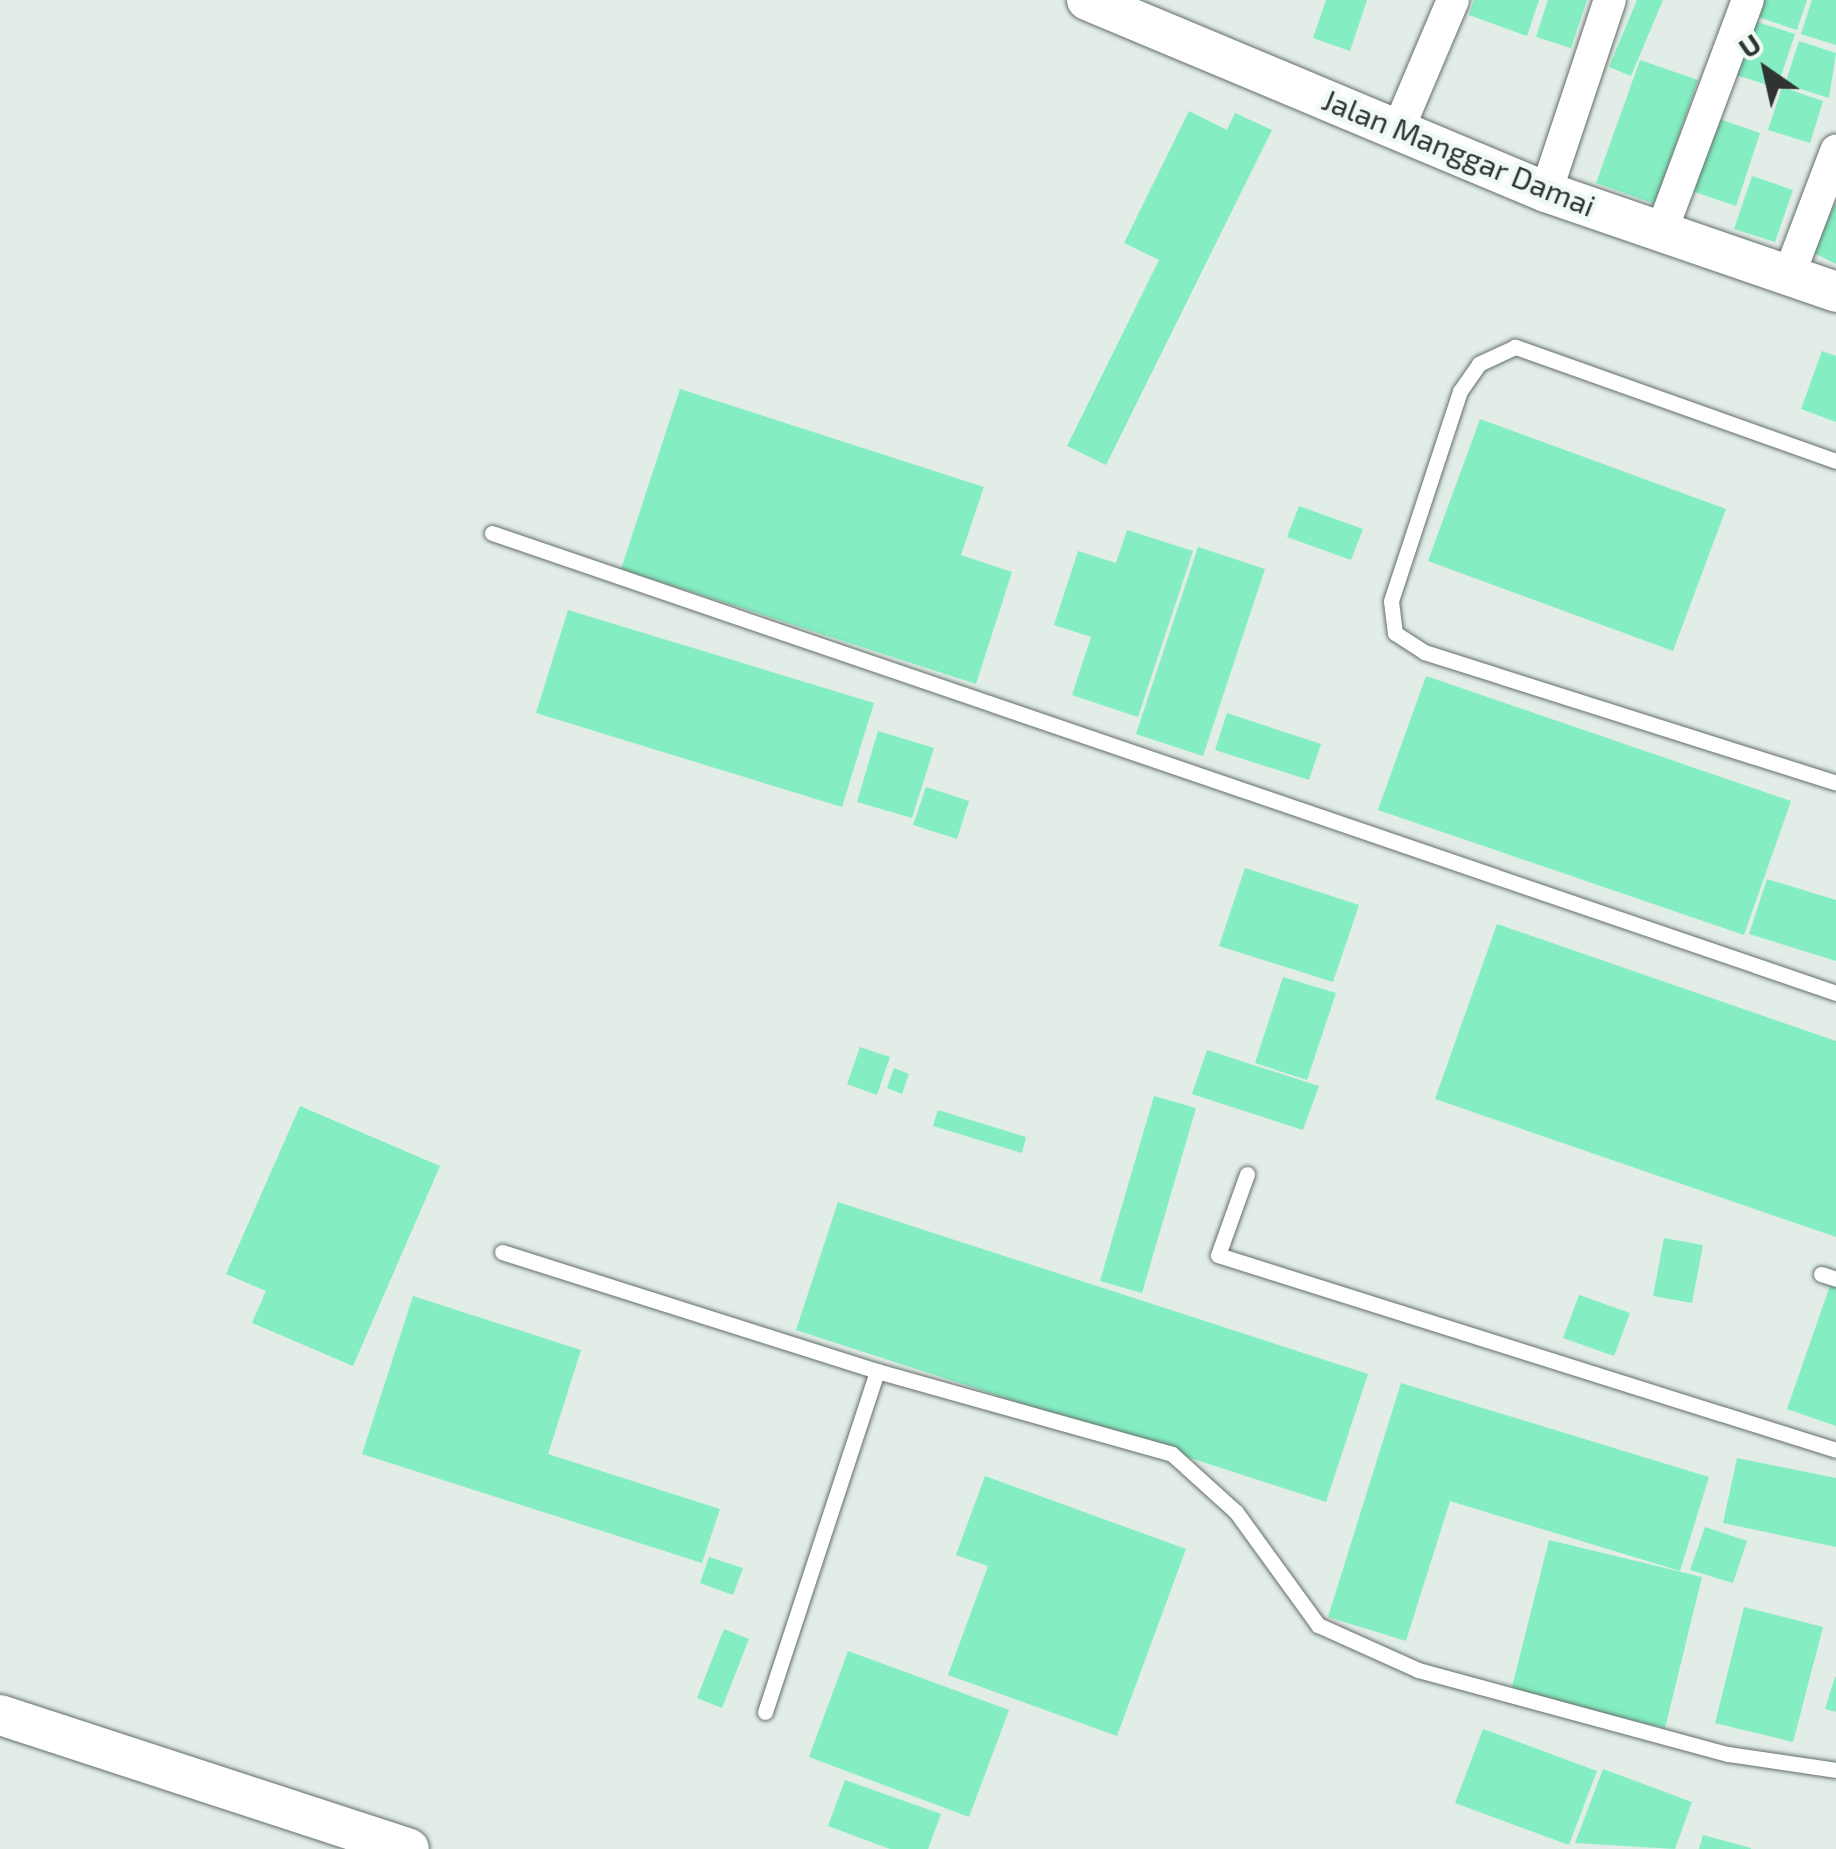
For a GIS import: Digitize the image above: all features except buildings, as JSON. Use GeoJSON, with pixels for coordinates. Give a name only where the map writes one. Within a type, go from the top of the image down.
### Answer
{"type":"FeatureCollection","features":[{"type":"Feature","properties":{"kind":"street","name":"Jalan Manggar Damai"},"geometry":{"type":"LineString","coordinates":[[1087,0],[1546,192],[1662,228],[1836,292]]}},
{"type":"Feature","properties":{"kind":"street"},"geometry":{"type":"LineString","coordinates":[[1398,132],[1452,0]]}},
{"type":"Feature","properties":{"kind":"street"},"geometry":{"type":"LineString","coordinates":[[1546,192],[1610,0]]}},
{"type":"Feature","properties":{"kind":"street"},"geometry":{"type":"LineString","coordinates":[[1662,228],[1748,0]]}},
{"type":"Feature","properties":{"kind":"street"},"geometry":{"type":"LineString","coordinates":[[1789,275],[1836,151]]}},
{"type":"Feature","properties":{"kind":"street"},"geometry":{"type":"LineString","coordinates":[[0,1715],[408,1849]]}},
{"type":"Feature","properties":{"kind":"lane"},"geometry":{"type":"LineString","coordinates":[[1836,460],[1515,348],[1479,364],[1460,391],[1392,601],[1395,633],[1424,652],[1836,784]]}},
{"type":"Feature","properties":{"kind":"lane"},"geometry":{"type":"LineString","coordinates":[[492,533],[1836,993]]}},
{"type":"Feature","properties":{"kind":"lane"},"geometry":{"type":"LineString","coordinates":[[1247,1174],[1218,1255],[1836,1450]]}},
{"type":"Feature","properties":{"kind":"lane"},"geometry":{"type":"LineString","coordinates":[[502,1252],[877,1371],[1172,1454],[1236,1512],[1318,1625],[1418,1670],[1728,1754],[1836,1770]]}},
{"type":"Feature","properties":{"kind":"lane"},"geometry":{"type":"LineString","coordinates":[[765,1712],[877,1371]]}}]}
